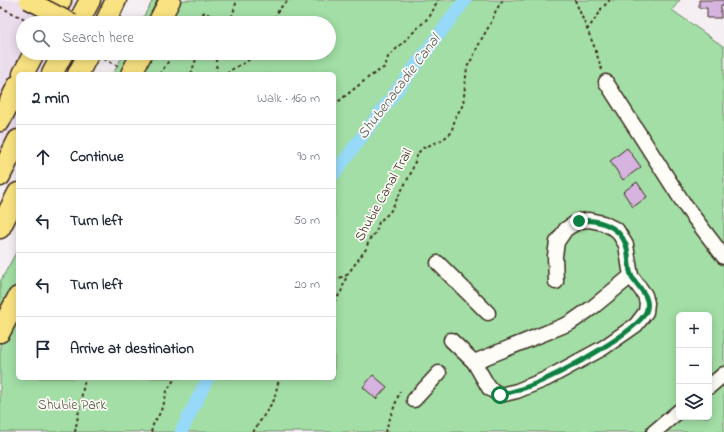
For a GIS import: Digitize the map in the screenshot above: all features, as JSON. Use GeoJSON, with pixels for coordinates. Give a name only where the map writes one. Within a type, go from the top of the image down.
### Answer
{"type":"FeatureCollection","features":[{"type":"Feature","properties":{"kind":"highway"},"geometry":{"type":"LineString","coordinates":[[53,16],[61,0]]}},
{"type":"Feature","properties":{"kind":"highway"},"geometry":{"type":"LineString","coordinates":[[82,16],[90,0]]}},
{"type":"Feature","properties":{"kind":"highway"},"geometry":{"type":"LineString","coordinates":[[108,16],[116,0]]}},
{"type":"Feature","properties":{"kind":"highway"},"geometry":{"type":"LineString","coordinates":[[162,16],[170,0]]}},
{"type":"Feature","properties":{"kind":"highway"},"geometry":{"type":"LineString","coordinates":[[24,72],[30,60]]}},
{"type":"Feature","properties":{"kind":"highway"},"geometry":{"type":"LineString","coordinates":[[53,72],[59,60]]}},
{"type":"Feature","properties":{"kind":"highway"},"geometry":{"type":"LineString","coordinates":[[79,72],[85,60]]}},
{"type":"Feature","properties":{"kind":"highway"},"geometry":{"type":"LineString","coordinates":[[132,72],[138,60]]}},
{"type":"Feature","properties":{"kind":"highway"},"geometry":{"type":"LineString","coordinates":[[0,120],[16,88]]}},
{"type":"Feature","properties":{"kind":"highway"},"geometry":{"type":"LineString","coordinates":[[0,176],[16,144]]}},
{"type":"Feature","properties":{"kind":"highway"},"geometry":{"type":"LineString","coordinates":[[0,228],[16,197]]}},
{"type":"Feature","properties":{"kind":"highway"},"geometry":{"type":"LineString","coordinates":[[0,332],[16,301]]}},
{"type":"Feature","properties":{"kind":"main road"},"geometry":{"type":"LineString","coordinates":[[28,0],[59,16]]}},
{"type":"Feature","properties":{"kind":"lane"},"geometry":{"type":"LineString","coordinates":[[606,82],[686,207],[724,258]]}},
{"type":"Feature","properties":{"kind":"lane"},"geometry":{"type":"LineString","coordinates":[[451,340],[474,362],[489,388],[500,395],[517,391],[546,379],[603,348],[636,325],[646,312],[647,303],[645,295],[631,276],[626,244],[617,230],[603,223],[589,220],[579,221],[566,230],[557,242],[555,256],[556,282]]}},
{"type":"Feature","properties":{"kind":"lane"},"geometry":{"type":"LineString","coordinates":[[438,263],[488,313]]}},
{"type":"Feature","properties":{"kind":"lane"},"geometry":{"type":"LineString","coordinates":[[474,362],[570,323],[593,307],[631,276]]}},
{"type":"Feature","properties":{"kind":"lane"},"geometry":{"type":"LineString","coordinates":[[414,400],[439,374]]}},
{"type":"Feature","properties":{"kind":"lane"},"geometry":{"type":"LineString","coordinates":[[712,384],[724,374]]}},
{"type":"Feature","properties":{"kind":"lane"},"geometry":{"type":"LineString","coordinates":[[654,432],[676,414]]}},
{"type":"Feature","properties":{"kind":"path"},"geometry":{"type":"LineString","coordinates":[[232,16],[237,0]]}},
{"type":"Feature","properties":{"kind":"path"},"geometry":{"type":"LineString","coordinates":[[275,16],[280,8],[289,0]]}},
{"type":"Feature","properties":{"kind":"path"},"geometry":{"type":"LineString","coordinates":[[336,103],[369,77],[385,67],[388,58],[430,16],[438,0]]}},
{"type":"Feature","properties":{"kind":"path","name":"Shubie Canal Trail"},"geometry":{"type":"LineString","coordinates":[[336,299],[341,292],[348,275],[366,249],[369,240],[376,232],[379,222],[390,212],[411,173],[418,153],[423,148],[442,140],[451,133],[456,116],[464,105],[467,67],[474,57],[481,40],[502,0]]}},
{"type":"Feature","properties":{"kind":"path"},"geometry":{"type":"LineString","coordinates":[[575,0],[594,46],[606,82]]}},
{"type":"Feature","properties":{"kind":"path"},"geometry":{"type":"LineString","coordinates":[[587,30],[609,0]]}},
{"type":"Feature","properties":{"kind":"path"},"geometry":{"type":"LineString","coordinates":[[0,7],[19,16]]}},
{"type":"Feature","properties":{"kind":"path"},"geometry":{"type":"LineString","coordinates":[[199,16],[205,12],[209,16]]}},
{"type":"Feature","properties":{"kind":"path"},"geometry":{"type":"LineString","coordinates":[[161,72],[169,60]]}},
{"type":"Feature","properties":{"kind":"path"},"geometry":{"type":"LineString","coordinates":[[192,72],[196,60]]}},
{"type":"Feature","properties":{"kind":"path"},"geometry":{"type":"LineString","coordinates":[[216,60],[217,72]]}},
{"type":"Feature","properties":{"kind":"path"},"geometry":{"type":"LineString","coordinates":[[229,72],[250,60]]}},
{"type":"Feature","properties":{"kind":"path"},"geometry":{"type":"LineString","coordinates":[[336,279],[348,275]]}},
{"type":"Feature","properties":{"kind":"path"},"geometry":{"type":"LineString","coordinates":[[75,432],[85,380]]}},
{"type":"Feature","properties":{"kind":"path"},"geometry":{"type":"LineString","coordinates":[[151,432],[154,422],[158,417],[164,403],[167,391],[174,380]]}},
{"type":"Feature","properties":{"kind":"path"},"geometry":{"type":"LineString","coordinates":[[253,432],[274,400],[278,383],[280,380]]}},
{"type":"Feature","properties":{"kind":"path"},"geometry":{"type":"LineString","coordinates":[[385,432],[400,391]]}},
{"type":"Feature","properties":{"kind":"shaded area"},"geometry":{"type":"Polygon","coordinates":[[[0,0],[90,0],[82,16],[16,16],[16,60],[61,60],[55,72],[16,72],[16,153],[0,186],[0,0]]]}},
{"type":"Feature","properties":{"kind":"green space","name":"Shubie Park"},"geometry":{"type":"Polygon","coordinates":[[[153,0],[680,0],[672,10],[724,47],[724,432],[0,432],[0,282],[16,253],[16,380],[336,380],[336,72],[114,72],[120,60],[336,60],[336,16],[144,16],[153,0]]]}},
{"type":"Feature","properties":{"kind":"building"},"geometry":{"type":"Polygon","coordinates":[[[699,0],[724,0],[724,5],[721,5],[721,18],[707,18],[707,8],[699,8],[699,0]]]}},
{"type":"Feature","properties":{"kind":"building"},"geometry":{"type":"Polygon","coordinates":[[[627,148],[641,167],[623,180],[610,161],[627,148]]]}},
{"type":"Feature","properties":{"kind":"building"},"geometry":{"type":"Polygon","coordinates":[[[637,182],[647,197],[633,207],[623,192],[637,182]]]}},
{"type":"Feature","properties":{"kind":"building"},"geometry":{"type":"Polygon","coordinates":[[[373,375],[387,387],[376,399],[363,387],[373,375]]]}},
{"type":"Feature","properties":{"kind":"waterway","name":"Shubenacadie Canal"},"geometry":{"type":"LineString","coordinates":[[336,171],[465,0]]}},
{"type":"Feature","properties":{"kind":"waterway","name":"Shubenacadie Canal"},"geometry":{"type":"LineString","coordinates":[[181,432],[207,380]]}},
{"type":"Feature","properties":{"kind":"route"},"geometry":{"type":"LineString","coordinates":[[500,395],[517,391],[546,379],[603,348],[636,325],[646,312],[647,303],[645,295],[631,276],[626,244],[617,230],[603,223],[589,220],[579,221]]}}]}
